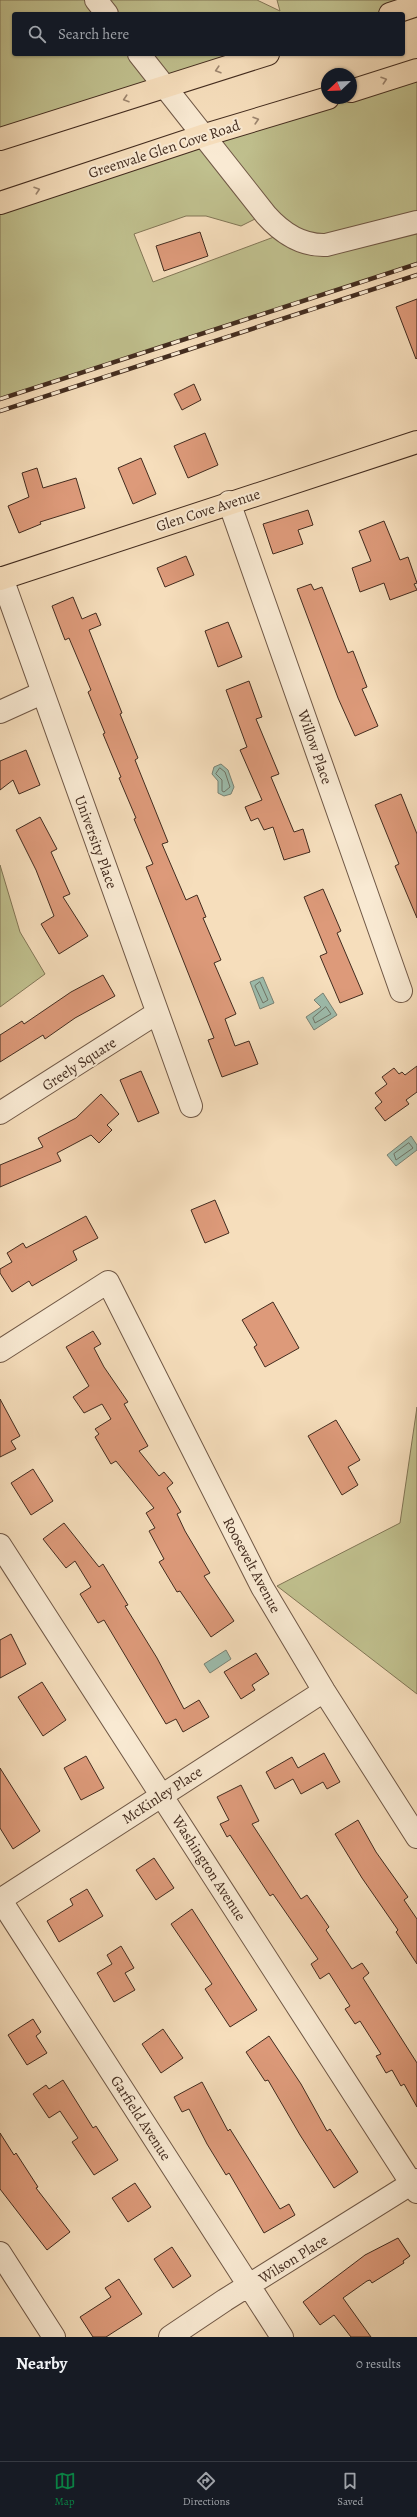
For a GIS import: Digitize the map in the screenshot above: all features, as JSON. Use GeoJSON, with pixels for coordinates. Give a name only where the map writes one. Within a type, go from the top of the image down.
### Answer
{"type":"FeatureCollection","features":[{"type":"Feature","properties":{"kind":"main road"},"geometry":{"type":"LineString","coordinates":[[396,12],[417,5]]}},
{"type":"Feature","properties":{"kind":"main road"},"geometry":{"type":"LineString","coordinates":[[0,139],[262,56]]}},
{"type":"Feature","properties":{"kind":"main road"},"geometry":{"type":"LineString","coordinates":[[357,89],[417,70]]}},
{"type":"Feature","properties":{"kind":"main road","name":"Greenvale Glen Cove Road"},"geometry":{"type":"LineString","coordinates":[[0,203],[205,135],[321,100]]}},
{"type":"Feature","properties":{"kind":"main road","name":"Glen Cove Avenue"},"geometry":{"type":"LineString","coordinates":[[1,578],[229,502],[416,447]]}},
{"type":"Feature","properties":{"kind":"street"},"geometry":{"type":"LineString","coordinates":[[96,0],[105,12]]}},
{"type":"Feature","properties":{"kind":"street"},"geometry":{"type":"LineString","coordinates":[[140,56],[163,87],[205,135],[273,223],[297,240],[314,246],[326,245],[417,222]]}},
{"type":"Feature","properties":{"kind":"street","name":"Willow Place"},"geometry":{"type":"LineString","coordinates":[[229,502],[401,991]]}},
{"type":"Feature","properties":{"kind":"street","name":"University Place"},"geometry":{"type":"LineString","coordinates":[[1,578],[191,1106]]}},
{"type":"Feature","properties":{"kind":"street"},"geometry":{"type":"LineString","coordinates":[[0,712],[42,693]]}},
{"type":"Feature","properties":{"kind":"street","name":"Greely Square"},"geometry":{"type":"LineString","coordinates":[[0,1113],[158,1013]]}},
{"type":"Feature","properties":{"kind":"street","name":"Roosevelt Avenue"},"geometry":{"type":"LineString","coordinates":[[0,1351],[108,1282],[262,1587],[324,1691],[417,1837]]}},
{"type":"Feature","properties":{"kind":"street","name":"Washington Avenue"},"geometry":{"type":"LineString","coordinates":[[0,1545],[415,2185]]}},
{"type":"Feature","properties":{"kind":"street","name":"McKinley Place"},"geometry":{"type":"LineString","coordinates":[[0,1899],[324,1691]]}},
{"type":"Feature","properties":{"kind":"street","name":"Garfield Avenue"},"geometry":{"type":"LineString","coordinates":[[0,1899],[282,2337]]}},
{"type":"Feature","properties":{"kind":"street","name":"Wilson Place"},"geometry":{"type":"LineString","coordinates":[[170,2337],[225,2300],[415,2185]]}},
{"type":"Feature","properties":{"kind":"street"},"geometry":{"type":"LineString","coordinates":[[0,2254],[54,2337]]}},
{"type":"Feature","properties":{"kind":"green space"},"geometry":{"type":"Polygon","coordinates":[[[0,0],[257,0],[280,11],[277,0],[417,0],[394,12],[12,12],[12,56],[263,56],[0,139],[0,0]]]}},
{"type":"Feature","properties":{"kind":"green space"},"geometry":{"type":"Polygon","coordinates":[[[417,70],[417,264],[0,399],[0,203],[321,101],[321,104],[357,104],[357,95],[417,70]],[[271,211],[241,226],[206,216],[186,216],[134,234],[153,282],[290,231],[271,211]]]}},
{"type":"Feature","properties":{"kind":"green space"},"geometry":{"type":"Polygon","coordinates":[[[0,865],[20,932],[45,974],[0,1007],[0,865]]]}},
{"type":"Feature","properties":{"kind":"green space"},"geometry":{"type":"Polygon","coordinates":[[[417,1407],[417,1694],[277,1586],[400,1523],[417,1407]]]}},
{"type":"Feature","properties":{"kind":"water"},"geometry":{"type":"Polygon","coordinates":[[[221,764],[228,770],[234,787],[231,794],[224,796],[218,793],[218,781],[212,774],[214,767],[221,764]]]}},
{"type":"Feature","properties":{"kind":"water"},"geometry":{"type":"Polygon","coordinates":[[[263,977],[274,1003],[260,1009],[250,982],[263,977]]]}},
{"type":"Feature","properties":{"kind":"water"},"geometry":{"type":"Polygon","coordinates":[[[323,993],[337,1015],[314,1030],[306,1017],[321,1007],[314,1000],[323,993]]]}},
{"type":"Feature","properties":{"kind":"water"},"geometry":{"type":"Polygon","coordinates":[[[411,1136],[417,1145],[417,1150],[396,1166],[387,1155],[411,1136]]]}},
{"type":"Feature","properties":{"kind":"water"},"geometry":{"type":"Polygon","coordinates":[[[226,1650],[231,1659],[210,1673],[204,1664],[226,1650]]]}},
{"type":"Feature","properties":{"kind":"building"},"geometry":{"type":"Polygon","coordinates":[[[200,232],[208,256],[164,271],[156,246],[200,232]]]}},
{"type":"Feature","properties":{"kind":"building"},"geometry":{"type":"Polygon","coordinates":[[[417,299],[417,358],[416,359],[396,307],[417,299]]]}},
{"type":"Feature","properties":{"kind":"building"},"geometry":{"type":"Polygon","coordinates":[[[194,384],[201,400],[182,410],[174,394],[194,384]]]}},
{"type":"Feature","properties":{"kind":"building"},"geometry":{"type":"Polygon","coordinates":[[[205,433],[218,465],[188,478],[174,446],[205,433]]]}},
{"type":"Feature","properties":{"kind":"building"},"geometry":{"type":"Polygon","coordinates":[[[141,458],[156,494],[133,504],[118,468],[141,458]]]}},
{"type":"Feature","properties":{"kind":"building"},"geometry":{"type":"Polygon","coordinates":[[[37,468],[43,488],[76,478],[85,508],[40,522],[41,524],[19,533],[8,506],[29,497],[22,473],[37,468]]]}},
{"type":"Feature","properties":{"kind":"building"},"geometry":{"type":"Polygon","coordinates":[[[308,510],[313,525],[298,530],[303,544],[273,554],[263,524],[308,510]]]}},
{"type":"Feature","properties":{"kind":"building"},"geometry":{"type":"Polygon","coordinates":[[[384,521],[400,560],[408,557],[417,583],[414,584],[417,590],[390,600],[384,583],[360,592],[352,568],[371,561],[359,531],[384,521]]]}},
{"type":"Feature","properties":{"kind":"building"},"geometry":{"type":"Polygon","coordinates":[[[186,556],[194,575],[165,587],[157,568],[186,556]]]}},
{"type":"Feature","properties":{"kind":"building"},"geometry":{"type":"Polygon","coordinates":[[[311,584],[314,590],[322,587],[348,653],[353,651],[367,687],[362,689],[378,726],[355,736],[338,698],[297,589],[311,584]]]}},
{"type":"Feature","properties":{"kind":"building"},"geometry":{"type":"Polygon","coordinates":[[[73,597],[82,619],[96,613],[101,625],[89,630],[138,758],[135,760],[168,842],[162,844],[186,900],[197,895],[206,917],[203,918],[221,960],[214,963],[236,1014],[225,1019],[235,1046],[249,1041],[258,1064],[222,1077],[208,1040],[214,1038],[146,867],[153,864],[134,819],[136,818],[119,778],[121,777],[103,734],[105,733],[88,692],[91,690],[69,638],[65,640],[52,606],[73,597]]]}},
{"type":"Feature","properties":{"kind":"building"},"geometry":{"type":"Polygon","coordinates":[[[228,622],[242,657],[218,667],[205,631],[228,622]]]}},
{"type":"Feature","properties":{"kind":"building"},"geometry":{"type":"Polygon","coordinates":[[[249,681],[262,717],[256,719],[279,774],[271,777],[294,832],[303,829],[310,852],[284,860],[273,827],[264,830],[258,818],[251,821],[245,807],[262,800],[240,750],[247,747],[226,690],[249,681]]]}},
{"type":"Feature","properties":{"kind":"building"},"geometry":{"type":"Polygon","coordinates":[[[26,750],[40,785],[19,794],[13,780],[0,790],[0,761],[26,750]]]}},
{"type":"Feature","properties":{"kind":"building"},"geometry":{"type":"Polygon","coordinates":[[[401,794],[417,834],[417,918],[395,866],[399,864],[375,805],[401,794]]]}},
{"type":"Feature","properties":{"kind":"building"},"geometry":{"type":"Polygon","coordinates":[[[40,817],[57,849],[51,852],[70,894],[63,897],[88,936],[59,954],[41,924],[54,916],[36,870],[16,830],[40,817]]]}},
{"type":"Feature","properties":{"kind":"building"},"geometry":{"type":"Polygon","coordinates":[[[323,889],[341,931],[337,933],[363,994],[340,1003],[320,956],[327,953],[304,897],[323,889]]]}},
{"type":"Feature","properties":{"kind":"building"},"geometry":{"type":"Polygon","coordinates":[[[103,975],[115,996],[75,1018],[45,1039],[43,1035],[0,1062],[0,1035],[22,1021],[24,1024],[71,992],[103,975]]]}},
{"type":"Feature","properties":{"kind":"building"},"geometry":{"type":"Polygon","coordinates":[[[417,1066],[417,1092],[406,1100],[409,1104],[385,1121],[375,1108],[382,1102],[375,1093],[387,1084],[382,1077],[394,1068],[399,1074],[402,1072],[405,1075],[417,1066]]]}},
{"type":"Feature","properties":{"kind":"building"},"geometry":{"type":"Polygon","coordinates":[[[141,1071],[159,1113],[138,1122],[120,1080],[141,1071]]]}},
{"type":"Feature","properties":{"kind":"building"},"geometry":{"type":"Polygon","coordinates":[[[101,1094],[119,1114],[107,1125],[112,1130],[99,1143],[91,1135],[57,1153],[61,1161],[0,1187],[0,1165],[43,1147],[38,1138],[76,1118],[101,1094]]]}},
{"type":"Feature","properties":{"kind":"building"},"geometry":{"type":"Polygon","coordinates":[[[215,1200],[229,1233],[205,1243],[191,1210],[215,1200]]]}},
{"type":"Feature","properties":{"kind":"building"},"geometry":{"type":"Polygon","coordinates":[[[86,1216],[98,1238],[73,1251],[77,1260],[32,1286],[29,1281],[12,1292],[0,1273],[0,1269],[12,1262],[7,1253],[23,1243],[26,1248],[86,1216]]]}},
{"type":"Feature","properties":{"kind":"building"},"geometry":{"type":"Polygon","coordinates":[[[273,1302],[299,1348],[265,1367],[254,1347],[257,1345],[242,1320],[273,1302]]]}},
{"type":"Feature","properties":{"kind":"building"},"geometry":{"type":"Polygon","coordinates":[[[93,1331],[101,1344],[94,1348],[104,1367],[128,1402],[124,1404],[148,1446],[139,1451],[159,1476],[164,1472],[173,1483],[167,1488],[181,1512],[177,1514],[185,1531],[210,1573],[204,1576],[234,1621],[211,1637],[180,1591],[177,1592],[159,1562],[164,1559],[149,1531],[155,1528],[146,1513],[154,1508],[116,1461],[111,1464],[95,1437],[99,1434],[95,1429],[111,1419],[102,1404],[84,1413],[73,1397],[89,1386],[66,1347],[93,1331]]]}},
{"type":"Feature","properties":{"kind":"building"},"geometry":{"type":"Polygon","coordinates":[[[0,1399],[20,1436],[11,1441],[16,1449],[0,1457],[0,1399]]]}},
{"type":"Feature","properties":{"kind":"building"},"geometry":{"type":"Polygon","coordinates":[[[336,1420],[360,1460],[348,1467],[358,1485],[342,1495],[308,1436],[336,1420]]]}},
{"type":"Feature","properties":{"kind":"building"},"geometry":{"type":"Polygon","coordinates":[[[33,1469],[53,1501],[31,1515],[11,1483],[33,1469]]]}},
{"type":"Feature","properties":{"kind":"building"},"geometry":{"type":"Polygon","coordinates":[[[64,1523],[99,1567],[103,1564],[128,1605],[125,1606],[157,1658],[184,1709],[199,1700],[209,1717],[183,1732],[176,1719],[166,1724],[104,1620],[98,1623],[80,1594],[91,1587],[75,1561],[66,1568],[43,1539],[64,1523]]]}},
{"type":"Feature","properties":{"kind":"building"},"geometry":{"type":"Polygon","coordinates":[[[11,1634],[26,1664],[0,1678],[0,1640],[11,1634]]]}},
{"type":"Feature","properties":{"kind":"building"},"geometry":{"type":"Polygon","coordinates":[[[256,1653],[269,1674],[252,1685],[255,1690],[241,1699],[224,1672],[256,1653]]]}},
{"type":"Feature","properties":{"kind":"building"},"geometry":{"type":"Polygon","coordinates":[[[42,1682],[66,1720],[43,1736],[18,1697],[42,1682]]]}},
{"type":"Feature","properties":{"kind":"building"},"geometry":{"type":"Polygon","coordinates":[[[324,1753],[340,1782],[327,1789],[323,1782],[301,1794],[293,1779],[275,1789],[266,1772],[292,1757],[298,1768],[324,1753]]]}},
{"type":"Feature","properties":{"kind":"building"},"geometry":{"type":"Polygon","coordinates":[[[86,1756],[104,1788],[81,1800],[64,1768],[86,1756]]]}},
{"type":"Feature","properties":{"kind":"building"},"geometry":{"type":"Polygon","coordinates":[[[0,1768],[40,1831],[13,1849],[0,1828],[0,1768]]]}},
{"type":"Feature","properties":{"kind":"building"},"geometry":{"type":"Polygon","coordinates":[[[241,1785],[259,1821],[252,1824],[301,1899],[307,1895],[329,1927],[326,1930],[352,1969],[362,1963],[369,1973],[363,1978],[417,2063],[417,2107],[404,2084],[401,2086],[392,2070],[386,2073],[376,2056],[381,2054],[360,2021],[355,2024],[345,2009],[350,2006],[329,1973],[320,1979],[311,1964],[318,1959],[273,1894],[270,1896],[230,1835],[227,1837],[220,1824],[229,1820],[217,1797],[241,1785]]]}},
{"type":"Feature","properties":{"kind":"building"},"geometry":{"type":"Polygon","coordinates":[[[358,1820],[376,1852],[408,1897],[404,1900],[417,1919],[417,1964],[396,1932],[398,1930],[362,1878],[335,1834],[358,1820]]]}},
{"type":"Feature","properties":{"kind":"building"},"geometry":{"type":"Polygon","coordinates":[[[154,1858],[174,1888],[156,1900],[136,1870],[154,1858]]]}},
{"type":"Feature","properties":{"kind":"building"},"geometry":{"type":"Polygon","coordinates":[[[87,1889],[103,1916],[59,1942],[47,1921],[73,1905],[70,1899],[87,1889]]]}},
{"type":"Feature","properties":{"kind":"building"},"geometry":{"type":"Polygon","coordinates":[[[192,1909],[257,2010],[230,2027],[205,1989],[212,1984],[171,1924],[192,1909]]]}},
{"type":"Feature","properties":{"kind":"building"},"geometry":{"type":"Polygon","coordinates":[[[121,1946],[134,1968],[125,1973],[135,1990],[114,2002],[97,1973],[112,1964],[107,1955],[121,1946]]]}},
{"type":"Feature","properties":{"kind":"building"},"geometry":{"type":"Polygon","coordinates":[[[33,2019],[41,2032],[36,2036],[47,2053],[27,2065],[8,2035],[33,2019]]]}},
{"type":"Feature","properties":{"kind":"building"},"geometry":{"type":"Polygon","coordinates":[[[163,2029],[183,2058],[161,2073],[142,2044],[163,2029]]]}},
{"type":"Feature","properties":{"kind":"building"},"geometry":{"type":"Polygon","coordinates":[[[269,2036],[301,2084],[327,2131],[330,2129],[358,2172],[334,2188],[300,2135],[268,2080],[265,2081],[246,2052],[269,2036]]]}},
{"type":"Feature","properties":{"kind":"building"},"geometry":{"type":"Polygon","coordinates":[[[63,2080],[93,2128],[96,2126],[118,2160],[94,2175],[72,2142],[78,2138],[60,2111],[49,2118],[33,2094],[46,2085],[49,2089],[63,2080]]]}},
{"type":"Feature","properties":{"kind":"building"},"geometry":{"type":"Polygon","coordinates":[[[202,2082],[228,2131],[230,2129],[280,2209],[289,2204],[295,2215],[264,2233],[229,2173],[226,2175],[207,2144],[189,2109],[182,2112],[174,2097],[202,2082]]]}},
{"type":"Feature","properties":{"kind":"building"},"geometry":{"type":"Polygon","coordinates":[[[0,2133],[14,2155],[16,2153],[38,2187],[36,2188],[70,2232],[47,2250],[0,2189],[0,2133]]]}},
{"type":"Feature","properties":{"kind":"building"},"geometry":{"type":"Polygon","coordinates":[[[135,2183],[151,2207],[128,2222],[112,2198],[135,2183]]]}},
{"type":"Feature","properties":{"kind":"building"},"geometry":{"type":"Polygon","coordinates":[[[398,2238],[410,2256],[403,2261],[404,2263],[372,2283],[370,2280],[367,2281],[343,2298],[371,2337],[351,2337],[334,2315],[320,2325],[303,2302],[365,2255],[398,2238]]]}},
{"type":"Feature","properties":{"kind":"building"},"geometry":{"type":"Polygon","coordinates":[[[172,2247],[191,2276],[173,2288],[154,2259],[172,2247]]]}},
{"type":"Feature","properties":{"kind":"building"},"geometry":{"type":"Polygon","coordinates":[[[119,2279],[142,2314],[106,2337],[93,2337],[80,2317],[111,2297],[105,2288],[119,2279]]]}},
{"type":"Feature","properties":{"kind":"railway"},"geometry":{"type":"LineString","coordinates":[[0,399],[417,264]]}},
{"type":"Feature","properties":{"kind":"railway"},"geometry":{"type":"LineString","coordinates":[[0,411],[417,275]]}}]}
